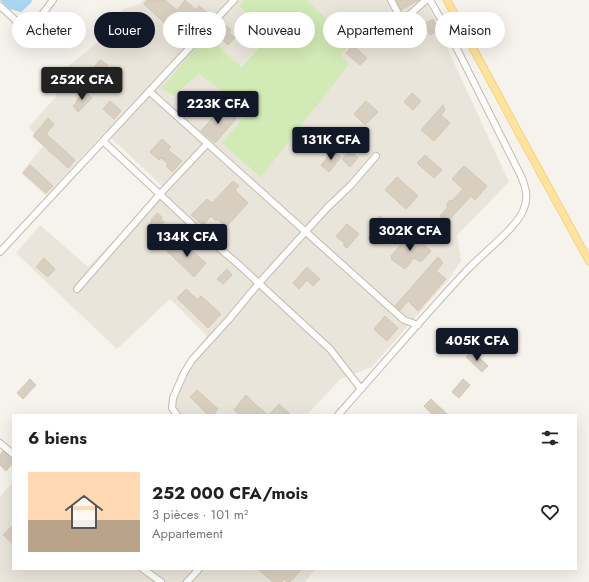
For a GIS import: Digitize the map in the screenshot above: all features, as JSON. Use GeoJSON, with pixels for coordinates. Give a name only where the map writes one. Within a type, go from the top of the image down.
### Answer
{"type":"FeatureCollection","features":[{"type":"Feature","properties":{"kind":"main road"},"geometry":{"type":"LineString","coordinates":[[447,0],[589,261]]}},
{"type":"Feature","properties":{"kind":"street"},"geometry":{"type":"LineString","coordinates":[[0,6],[24,28],[41,16],[53,0]]}},
{"type":"Feature","properties":{"kind":"street"},"geometry":{"type":"LineString","coordinates":[[0,252],[234,0]]}},
{"type":"Feature","properties":{"kind":"street"},"geometry":{"type":"LineString","coordinates":[[392,0],[400,16],[403,18],[408,16],[426,0]]}},
{"type":"Feature","properties":{"kind":"street"},"geometry":{"type":"LineString","coordinates":[[339,414],[468,269],[511,227],[523,211],[527,200],[527,192],[521,176],[451,37],[430,0]]}},
{"type":"Feature","properties":{"kind":"street"},"geometry":{"type":"LineString","coordinates":[[150,92],[404,320],[418,325]]}},
{"type":"Feature","properties":{"kind":"street"},"geometry":{"type":"LineString","coordinates":[[103,142],[330,349],[361,389]]}},
{"type":"Feature","properties":{"kind":"street"},"geometry":{"type":"LineString","coordinates":[[77,289],[160,194],[207,144]]}},
{"type":"Feature","properties":{"kind":"street"},"geometry":{"type":"LineString","coordinates":[[175,414],[172,408],[173,398],[184,373],[192,360],[305,232],[351,185],[376,156]]}},
{"type":"Feature","properties":{"kind":"street"},"geometry":{"type":"LineString","coordinates":[[0,443],[12,453]]}},
{"type":"Feature","properties":{"kind":"street"},"geometry":{"type":"LineString","coordinates":[[144,570],[161,582]]}},
{"type":"Feature","properties":{"kind":"street"},"geometry":{"type":"LineString","coordinates":[[187,582],[198,570]]}},
{"type":"Feature","properties":{"kind":"shaded area"},"geometry":{"type":"Polygon","coordinates":[[[144,0],[244,0],[238,6],[245,12],[234,12],[234,48],[258,48],[240,67],[220,48],[226,48],[226,12],[163,12],[163,48],[199,48],[173,96],[199,74],[249,111],[341,56],[346,48],[427,48],[427,12],[323,12],[323,16],[307,0],[425,0],[435,19],[435,48],[447,48],[509,182],[457,235],[461,261],[449,279],[372,367],[340,379],[308,414],[170,414],[177,377],[207,336],[170,299],[117,349],[16,253],[40,225],[88,267],[136,218],[163,187],[105,132],[46,196],[21,173],[44,145],[29,127],[57,95],[51,80],[94,45],[94,48],[155,48],[155,12],[121,12],[123,9],[140,4],[144,0]]]}},
{"type":"Feature","properties":{"kind":"shaded area"},"geometry":{"type":"Polygon","coordinates":[[[12,483],[12,570],[315,570],[305,582],[0,582],[0,497],[12,483]]]}},
{"type":"Feature","properties":{"kind":"green space"},"geometry":{"type":"Polygon","coordinates":[[[244,0],[307,0],[323,16],[323,48],[346,48],[341,56],[349,64],[261,177],[222,143],[249,111],[199,74],[173,96],[162,88],[195,48],[220,48],[241,67],[258,48],[315,48],[315,12],[245,12],[238,6],[244,0]]]}},
{"type":"Feature","properties":{"kind":"water"},"geometry":{"type":"Polygon","coordinates":[[[0,0],[32,0],[31,3],[21,12],[9,9],[0,0]]]}},
{"type":"Feature","properties":{"kind":"building"},"geometry":{"type":"Polygon","coordinates":[[[147,0],[165,0],[177,10],[185,0],[196,10],[199,6],[207,12],[163,12],[163,22],[155,14],[155,12],[152,12],[144,4],[147,0]]]}},
{"type":"Feature","properties":{"kind":"building"},"geometry":{"type":"Polygon","coordinates":[[[396,0],[419,0],[401,10],[396,0]]]}},
{"type":"Feature","properties":{"kind":"building"},"geometry":{"type":"Polygon","coordinates":[[[433,19],[435,23],[435,32],[430,35],[427,30],[427,22],[433,19]]]}},
{"type":"Feature","properties":{"kind":"building"},"geometry":{"type":"Polygon","coordinates":[[[226,26],[231,30],[229,32],[234,37],[228,45],[226,43],[226,26]]]}},
{"type":"Feature","properties":{"kind":"building"},"geometry":{"type":"Polygon","coordinates":[[[350,48],[356,48],[367,58],[360,65],[346,53],[350,48]]]}},
{"type":"Feature","properties":{"kind":"building"},"geometry":{"type":"Polygon","coordinates":[[[100,60],[108,65],[99,76],[92,70],[100,60]]]}},
{"type":"Feature","properties":{"kind":"building"},"geometry":{"type":"Polygon","coordinates":[[[70,67],[82,78],[74,87],[62,76],[70,67]]]}},
{"type":"Feature","properties":{"kind":"building"},"geometry":{"type":"Polygon","coordinates":[[[85,91],[92,98],[78,112],[73,106],[85,91]]]}},
{"type":"Feature","properties":{"kind":"building"},"geometry":{"type":"Polygon","coordinates":[[[412,93],[421,101],[413,110],[404,102],[412,93]]]}},
{"type":"Feature","properties":{"kind":"building"},"geometry":{"type":"Polygon","coordinates":[[[110,101],[121,111],[114,119],[103,109],[110,101]]]}},
{"type":"Feature","properties":{"kind":"building"},"geometry":{"type":"Polygon","coordinates":[[[366,101],[378,112],[365,125],[354,114],[366,101]]]}},
{"type":"Feature","properties":{"kind":"building"},"geometry":{"type":"Polygon","coordinates":[[[443,105],[445,110],[441,115],[450,123],[434,141],[421,130],[443,105]]]}},
{"type":"Feature","properties":{"kind":"building"},"geometry":{"type":"Polygon","coordinates":[[[222,107],[236,119],[215,143],[201,131],[222,107]]]}},
{"type":"Feature","properties":{"kind":"building"},"geometry":{"type":"Polygon","coordinates":[[[48,118],[54,124],[46,134],[75,160],[68,168],[33,136],[48,118]]]}},
{"type":"Feature","properties":{"kind":"building"},"geometry":{"type":"Polygon","coordinates":[[[162,139],[171,147],[168,150],[182,161],[172,172],[166,166],[168,164],[161,158],[159,160],[150,152],[162,139]]]}},
{"type":"Feature","properties":{"kind":"building"},"geometry":{"type":"Polygon","coordinates":[[[350,150],[358,158],[350,167],[342,159],[350,150]]]}},
{"type":"Feature","properties":{"kind":"building"},"geometry":{"type":"Polygon","coordinates":[[[333,151],[341,157],[329,172],[321,165],[333,151]]]}},
{"type":"Feature","properties":{"kind":"building"},"geometry":{"type":"Polygon","coordinates":[[[425,155],[442,170],[434,178],[417,163],[425,155]]]}},
{"type":"Feature","properties":{"kind":"building"},"geometry":{"type":"Polygon","coordinates":[[[30,165],[53,186],[46,193],[23,173],[30,165]]]}},
{"type":"Feature","properties":{"kind":"building"},"geometry":{"type":"Polygon","coordinates":[[[464,166],[487,186],[475,200],[471,196],[447,222],[440,216],[448,207],[446,205],[450,200],[452,201],[463,189],[452,179],[464,166]]]}},
{"type":"Feature","properties":{"kind":"building"},"geometry":{"type":"Polygon","coordinates":[[[397,177],[418,196],[406,209],[385,190],[397,177]]]}},
{"type":"Feature","properties":{"kind":"building"},"geometry":{"type":"Polygon","coordinates":[[[233,181],[239,186],[235,190],[248,203],[226,227],[211,216],[203,225],[191,215],[207,199],[212,203],[233,181]]]}},
{"type":"Feature","properties":{"kind":"building"},"geometry":{"type":"Polygon","coordinates":[[[157,213],[162,217],[161,219],[164,222],[157,230],[150,223],[157,213]]]}},
{"type":"Feature","properties":{"kind":"building"},"geometry":{"type":"Polygon","coordinates":[[[380,216],[387,222],[385,225],[390,229],[376,245],[368,238],[375,229],[372,226],[380,216]]]}},
{"type":"Feature","properties":{"kind":"building"},"geometry":{"type":"Polygon","coordinates":[[[347,224],[359,234],[347,248],[343,245],[345,244],[336,236],[347,224]]]}},
{"type":"Feature","properties":{"kind":"building"},"geometry":{"type":"Polygon","coordinates":[[[411,233],[431,251],[421,262],[414,258],[405,269],[391,259],[391,256],[411,233]]]}},
{"type":"Feature","properties":{"kind":"building"},"geometry":{"type":"Polygon","coordinates":[[[177,241],[186,249],[193,241],[198,245],[192,251],[206,263],[194,277],[167,251],[177,241]]]}},
{"type":"Feature","properties":{"kind":"building"},"geometry":{"type":"Polygon","coordinates":[[[438,257],[443,263],[436,271],[446,279],[418,311],[408,301],[400,310],[395,306],[438,257]]]}},
{"type":"Feature","properties":{"kind":"building"},"geometry":{"type":"Polygon","coordinates":[[[44,258],[55,269],[48,277],[36,267],[44,258]]]}},
{"type":"Feature","properties":{"kind":"building"},"geometry":{"type":"Polygon","coordinates":[[[307,267],[320,279],[313,286],[307,280],[299,289],[293,283],[307,267]]]}},
{"type":"Feature","properties":{"kind":"building"},"geometry":{"type":"Polygon","coordinates":[[[227,269],[232,275],[223,284],[217,279],[227,269]]]}},
{"type":"Feature","properties":{"kind":"building"},"geometry":{"type":"Polygon","coordinates":[[[186,289],[198,300],[201,296],[221,314],[208,328],[177,298],[186,289]]]}},
{"type":"Feature","properties":{"kind":"building"},"geometry":{"type":"Polygon","coordinates":[[[385,316],[398,328],[387,341],[374,329],[385,316]]]}},
{"type":"Feature","properties":{"kind":"building"},"geometry":{"type":"Polygon","coordinates":[[[472,351],[488,366],[482,372],[466,357],[472,351]]]}},
{"type":"Feature","properties":{"kind":"building"},"geometry":{"type":"Polygon","coordinates":[[[30,379],[36,385],[23,399],[17,393],[30,379]]]}},
{"type":"Feature","properties":{"kind":"building"},"geometry":{"type":"Polygon","coordinates":[[[463,379],[470,385],[459,398],[452,392],[463,379]]]}},
{"type":"Feature","properties":{"kind":"building"},"geometry":{"type":"Polygon","coordinates":[[[197,390],[218,409],[214,414],[207,414],[190,397],[197,390]]]}},
{"type":"Feature","properties":{"kind":"building"},"geometry":{"type":"Polygon","coordinates":[[[246,395],[267,414],[239,414],[234,410],[246,395]]]}},
{"type":"Feature","properties":{"kind":"building"},"geometry":{"type":"Polygon","coordinates":[[[431,399],[447,414],[432,414],[424,406],[431,399]]]}},
{"type":"Feature","properties":{"kind":"building"},"geometry":{"type":"Polygon","coordinates":[[[279,404],[290,414],[270,414],[279,404]]]}},
{"type":"Feature","properties":{"kind":"building"},"geometry":{"type":"Polygon","coordinates":[[[3,451],[12,457],[12,464],[6,471],[0,465],[0,455],[3,451]]]}},
{"type":"Feature","properties":{"kind":"building"},"geometry":{"type":"Polygon","coordinates":[[[12,526],[12,543],[3,535],[12,526]]]}},
{"type":"Feature","properties":{"kind":"building"},"geometry":{"type":"Polygon","coordinates":[[[259,570],[301,570],[290,582],[287,582],[284,579],[282,582],[273,582],[259,570]]]}}]}
